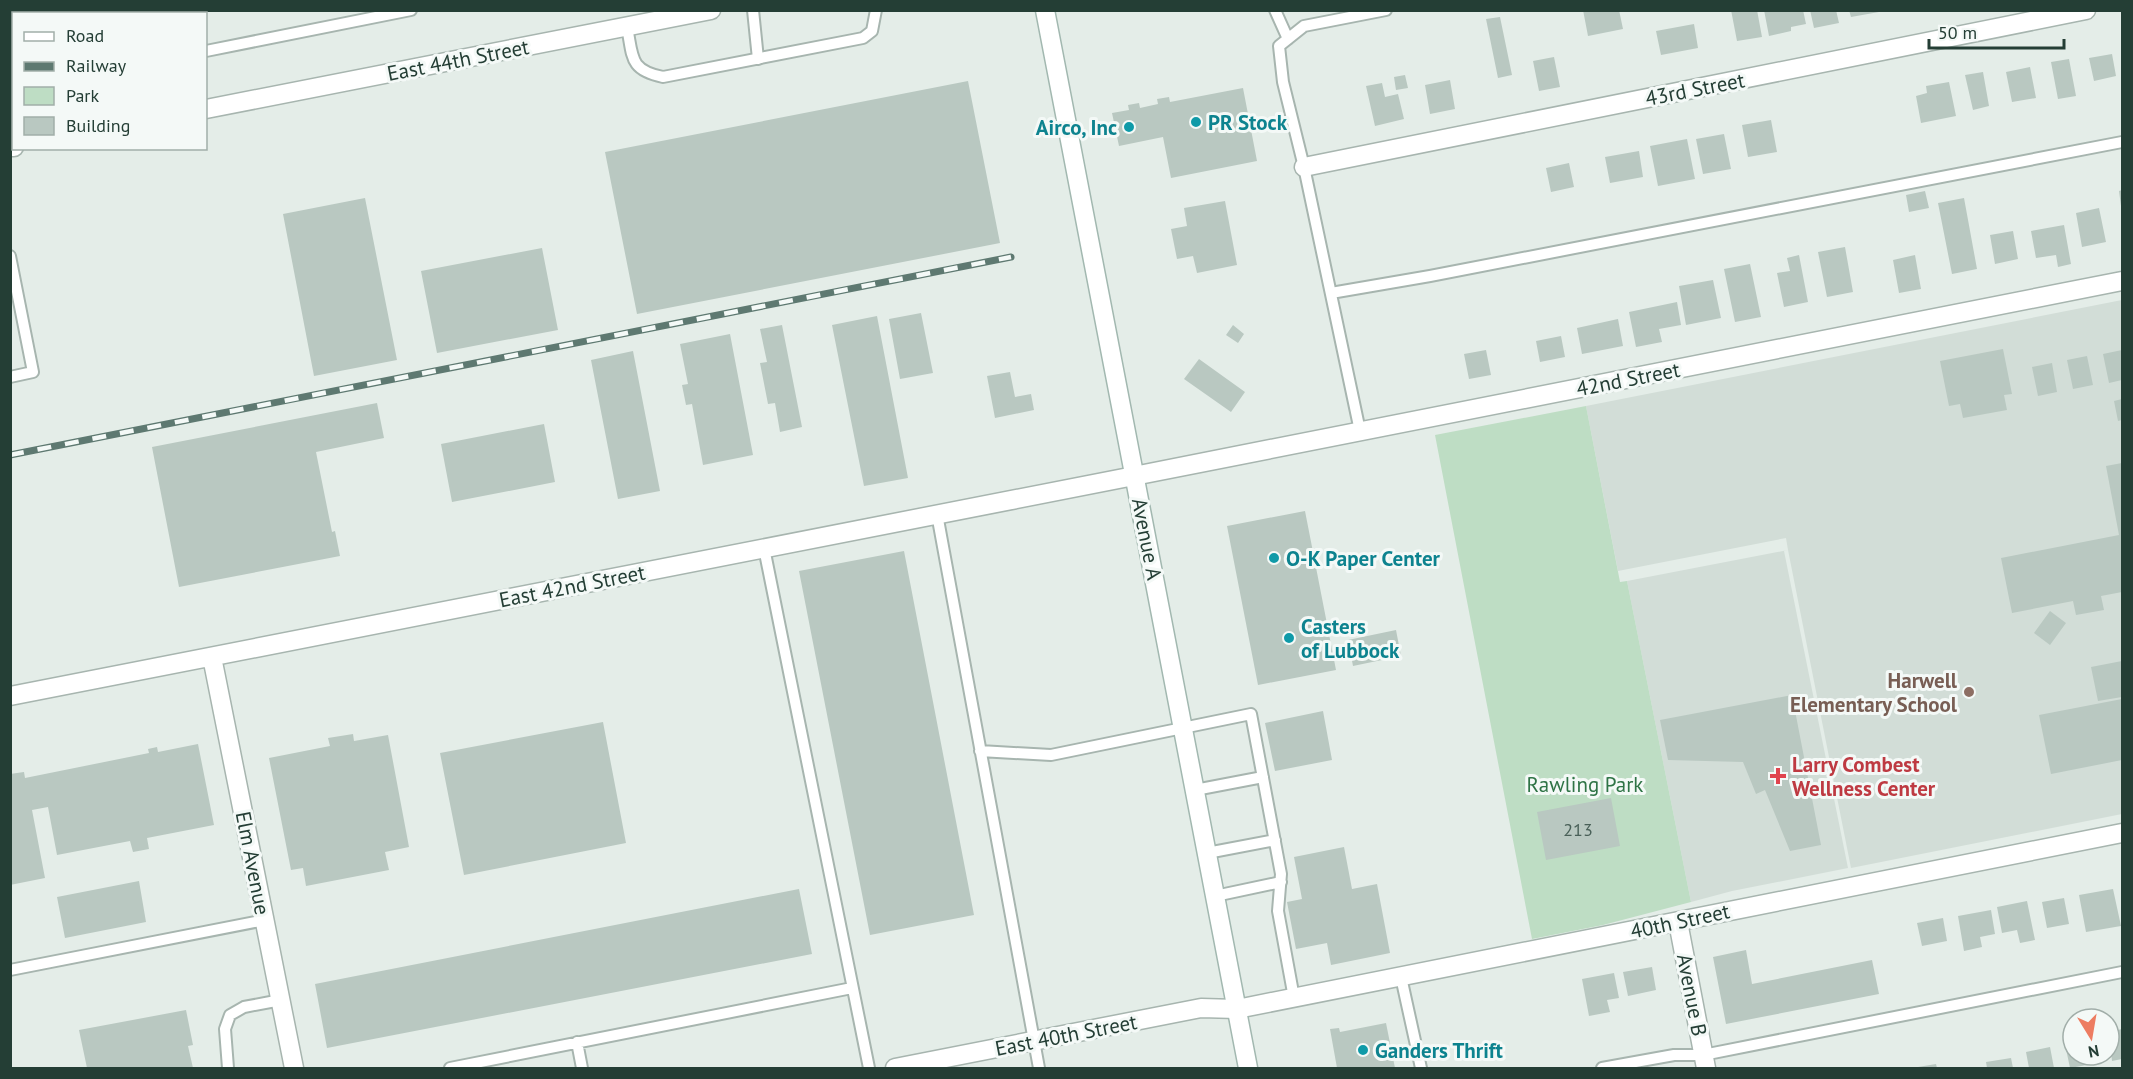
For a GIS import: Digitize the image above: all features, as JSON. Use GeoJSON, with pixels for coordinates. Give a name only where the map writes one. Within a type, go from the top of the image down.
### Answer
{"type":"FeatureCollection","features":[{"type":"Feature","properties":{"kind":"street","name":"East 44th Street"},"geometry":{"type":"LineString","coordinates":[[207,109],[711,10]]}},
{"type":"Feature","properties":{"kind":"street","name":"Avenue A"},"geometry":{"type":"LineString","coordinates":[[1045,10],[1248,1068]]}},
{"type":"Feature","properties":{"kind":"street","name":"43rd Street"},"geometry":{"type":"LineString","coordinates":[[1304,167],[2086,10]]}},
{"type":"Feature","properties":{"kind":"street","name":"42nd Street"},"geometry":{"type":"LineString","coordinates":[[1134,476],[2122,281]]}},
{"type":"Feature","properties":{"kind":"street","name":"East 42nd Street"},"geometry":{"type":"LineString","coordinates":[[10,696],[1134,476]]}},
{"type":"Feature","properties":{"kind":"street","name":"Elm Avenue"},"geometry":{"type":"LineString","coordinates":[[213,657],[294,1068]]}},
{"type":"Feature","properties":{"kind":"street","name":"40th Street"},"geometry":{"type":"LineString","coordinates":[[1238,1009],[2122,833]]}},
{"type":"Feature","properties":{"kind":"street","name":"Avenue B"},"geometry":{"type":"LineString","coordinates":[[1678,922],[1705,1062]]}},
{"type":"Feature","properties":{"kind":"street","name":"East 40th Street"},"geometry":{"type":"LineString","coordinates":[[895,1068],[1201,1008],[1238,1009]]}},
{"type":"Feature","properties":{"kind":"lane"},"geometry":{"type":"LineString","coordinates":[[207,51],[411,10]]}},
{"type":"Feature","properties":{"kind":"lane"},"geometry":{"type":"LineString","coordinates":[[753,10],[758,59]]}},
{"type":"Feature","properties":{"kind":"lane"},"geometry":{"type":"LineString","coordinates":[[627,27],[634,62],[646,74],[663,77],[863,38],[872,31],[876,10]]}},
{"type":"Feature","properties":{"kind":"lane"},"geometry":{"type":"LineString","coordinates":[[1275,10],[1288,39]]}},
{"type":"Feature","properties":{"kind":"lane"},"geometry":{"type":"LineString","coordinates":[[1360,432],[1304,167],[1283,82],[1279,46],[1304,26],[1386,10]]}},
{"type":"Feature","properties":{"kind":"lane"},"geometry":{"type":"LineString","coordinates":[[1330,293],[2122,142]]}},
{"type":"Feature","properties":{"kind":"lane"},"geometry":{"type":"LineString","coordinates":[[10,256],[33,372],[10,377]]}},
{"type":"Feature","properties":{"kind":"lane"},"geometry":{"type":"LineString","coordinates":[[937,514],[1039,1068]]}},
{"type":"Feature","properties":{"kind":"lane"},"geometry":{"type":"LineString","coordinates":[[764,548],[868,1068]]}},
{"type":"Feature","properties":{"kind":"lane"},"geometry":{"type":"LineString","coordinates":[[980,751],[1051,755],[1251,714],[1281,874],[1278,911],[1294,998]]}},
{"type":"Feature","properties":{"kind":"lane"},"geometry":{"type":"LineString","coordinates":[[1195,790],[1263,777]]}},
{"type":"Feature","properties":{"kind":"lane"},"geometry":{"type":"LineString","coordinates":[[1207,853],[1275,840]]}},
{"type":"Feature","properties":{"kind":"lane"},"geometry":{"type":"LineString","coordinates":[[1215,896],[1281,882]]}},
{"type":"Feature","properties":{"kind":"lane"},"geometry":{"type":"LineString","coordinates":[[10,970],[265,920]]}},
{"type":"Feature","properties":{"kind":"lane"},"geometry":{"type":"LineString","coordinates":[[1602,1068],[1674,1055],[1705,1062],[2122,972]]}},
{"type":"Feature","properties":{"kind":"lane"},"geometry":{"type":"LineString","coordinates":[[1401,977],[1421,1068]]}},
{"type":"Feature","properties":{"kind":"lane"},"geometry":{"type":"LineString","coordinates":[[450,1068],[852,988]]}},
{"type":"Feature","properties":{"kind":"lane"},"geometry":{"type":"LineString","coordinates":[[228,1068],[225,1029],[230,1015],[244,1007],[281,1000]]}},
{"type":"Feature","properties":{"kind":"lane"},"geometry":{"type":"LineString","coordinates":[[577,1042],[582,1068]]}},
{"type":"Feature","properties":{"kind":"shaded area","name":"Harwell Elementary School"},"geometry":{"type":"Polygon","coordinates":[[[2122,300],[2122,814],[1851,868],[1786,538],[1618,571],[1586,406],[2122,300]]]}},
{"type":"Feature","properties":{"kind":"shaded area"},"geometry":{"type":"Polygon","coordinates":[[[1788,550],[1784,551],[1848,868],[1732,891],[1691,902],[1627,581],[1788,550]]]}},
{"type":"Feature","properties":{"kind":"green space","name":"Rawling Park"},"geometry":{"type":"Polygon","coordinates":[[[1586,406],[1620,582],[1627,581],[1691,902],[1603,925],[1532,939],[1435,435],[1586,406]]]}},
{"type":"Feature","properties":{"kind":"building"},"geometry":{"type":"Polygon","coordinates":[[[1583,10],[1619,10],[1623,29],[1588,36],[1583,10]]]}},
{"type":"Feature","properties":{"kind":"building"},"geometry":{"type":"Polygon","coordinates":[[[1731,10],[1757,10],[1762,37],[1737,41],[1731,10]]]}},
{"type":"Feature","properties":{"kind":"building"},"geometry":{"type":"Polygon","coordinates":[[[1764,10],[1803,10],[1806,24],[1791,27],[1791,31],[1769,36],[1764,10]]]}},
{"type":"Feature","properties":{"kind":"building"},"geometry":{"type":"Polygon","coordinates":[[[1810,10],[1836,10],[1839,23],[1814,28],[1810,10]]]}},
{"type":"Feature","properties":{"kind":"building"},"geometry":{"type":"Polygon","coordinates":[[[1849,10],[1879,10],[1879,12],[1851,17],[1849,10]]]}},
{"type":"Feature","properties":{"kind":"building"},"geometry":{"type":"Polygon","coordinates":[[[1500,17],[1512,75],[1498,78],[1486,19],[1500,17]]]}},
{"type":"Feature","properties":{"kind":"building"},"geometry":{"type":"Polygon","coordinates":[[[1694,24],[1698,48],[1661,55],[1656,31],[1694,24]]]}},
{"type":"Feature","properties":{"kind":"building"},"geometry":{"type":"Polygon","coordinates":[[[2112,54],[2116,76],[2094,81],[2089,58],[2112,54]]]}},
{"type":"Feature","properties":{"kind":"building"},"geometry":{"type":"Polygon","coordinates":[[[1554,57],[1560,87],[1539,91],[1533,61],[1554,57]]]}},
{"type":"Feature","properties":{"kind":"building"},"geometry":{"type":"Polygon","coordinates":[[[2069,59],[2076,96],[2058,99],[2051,62],[2069,59]]]}},
{"type":"Feature","properties":{"kind":"building"},"geometry":{"type":"Polygon","coordinates":[[[2030,67],[2036,98],[2012,102],[2006,72],[2030,67]]]}},
{"type":"Feature","properties":{"kind":"building"},"geometry":{"type":"Polygon","coordinates":[[[1983,72],[1989,106],[1973,110],[1965,75],[1983,72]]]}},
{"type":"Feature","properties":{"kind":"building"},"geometry":{"type":"Polygon","coordinates":[[[1405,75],[1408,88],[1396,90],[1394,77],[1405,75]]]}},
{"type":"Feature","properties":{"kind":"building"},"geometry":{"type":"Polygon","coordinates":[[[1450,80],[1455,109],[1430,114],[1425,85],[1450,80]]]}},
{"type":"Feature","properties":{"kind":"building"},"geometry":{"type":"Polygon","coordinates":[[[968,81],[1000,243],[637,314],[605,152],[968,81]]]}},
{"type":"Feature","properties":{"kind":"building"},"geometry":{"type":"Polygon","coordinates":[[[1949,82],[1956,116],[1921,123],[1916,96],[1927,93],[1926,86],[1949,82]]]}},
{"type":"Feature","properties":{"kind":"building"},"geometry":{"type":"Polygon","coordinates":[[[1382,83],[1385,97],[1398,94],[1404,119],[1375,126],[1366,86],[1382,83]]]}},
{"type":"Feature","properties":{"kind":"building","name":"PR Stock"},"geometry":{"type":"Polygon","coordinates":[[[1243,88],[1257,161],[1171,178],[1163,137],[1119,146],[1112,113],[1129,110],[1128,105],[1139,103],[1140,108],[1158,104],[1157,99],[1169,97],[1170,102],[1243,88]]]}},
{"type":"Feature","properties":{"kind":"building"},"geometry":{"type":"Polygon","coordinates":[[[1771,120],[1777,152],[1748,157],[1742,125],[1771,120]]]}},
{"type":"Feature","properties":{"kind":"building"},"geometry":{"type":"Polygon","coordinates":[[[1724,134],[1731,169],[1703,174],[1696,139],[1724,134]]]}},
{"type":"Feature","properties":{"kind":"building"},"geometry":{"type":"Polygon","coordinates":[[[1687,139],[1695,179],[1658,186],[1650,146],[1687,139]]]}},
{"type":"Feature","properties":{"kind":"building"},"geometry":{"type":"Polygon","coordinates":[[[1639,151],[1643,177],[1610,183],[1605,157],[1639,151]]]}},
{"type":"Feature","properties":{"kind":"building"},"geometry":{"type":"Polygon","coordinates":[[[1569,163],[1574,187],[1551,192],[1546,168],[1569,163]]]}},
{"type":"Feature","properties":{"kind":"building"},"geometry":{"type":"Polygon","coordinates":[[[2122,190],[2122,206],[2121,206],[2119,191],[2122,190]]]}},
{"type":"Feature","properties":{"kind":"building"},"geometry":{"type":"Polygon","coordinates":[[[1925,191],[1929,208],[1909,212],[1906,195],[1925,191]]]}},
{"type":"Feature","properties":{"kind":"building"},"geometry":{"type":"Polygon","coordinates":[[[365,198],[397,360],[314,376],[283,214],[365,198]]]}},
{"type":"Feature","properties":{"kind":"building"},"geometry":{"type":"Polygon","coordinates":[[[1964,198],[1977,269],[1952,274],[1938,203],[1964,198]]]}},
{"type":"Feature","properties":{"kind":"building"},"geometry":{"type":"Polygon","coordinates":[[[1225,201],[1237,265],[1197,273],[1193,256],[1177,259],[1171,229],[1187,226],[1184,208],[1225,201]]]}},
{"type":"Feature","properties":{"kind":"building"},"geometry":{"type":"Polygon","coordinates":[[[2099,208],[2106,242],[2082,247],[2076,213],[2099,208]]]}},
{"type":"Feature","properties":{"kind":"building"},"geometry":{"type":"Polygon","coordinates":[[[2064,225],[2071,264],[2058,267],[2056,255],[2036,258],[2031,231],[2064,225]]]}},
{"type":"Feature","properties":{"kind":"building"},"geometry":{"type":"Polygon","coordinates":[[[2013,231],[2018,259],[1995,264],[1990,235],[2013,231]]]}},
{"type":"Feature","properties":{"kind":"building"},"geometry":{"type":"Polygon","coordinates":[[[1845,247],[1853,292],[1827,297],[1818,252],[1845,247]]]}},
{"type":"Feature","properties":{"kind":"building"},"geometry":{"type":"Polygon","coordinates":[[[542,248],[558,330],[437,353],[421,271],[542,248]]]}},
{"type":"Feature","properties":{"kind":"building"},"geometry":{"type":"Polygon","coordinates":[[[1799,255],[1808,302],[1784,307],[1777,273],[1790,271],[1787,258],[1799,255]]]}},
{"type":"Feature","properties":{"kind":"building"},"geometry":{"type":"Polygon","coordinates":[[[1915,255],[1921,289],[1899,293],[1893,260],[1915,255]]]}},
{"type":"Feature","properties":{"kind":"building"},"geometry":{"type":"Polygon","coordinates":[[[1750,264],[1761,317],[1735,322],[1724,269],[1750,264]]]}},
{"type":"Feature","properties":{"kind":"building"},"geometry":{"type":"Polygon","coordinates":[[[1713,280],[1721,318],[1686,325],[1679,286],[1713,280]]]}},
{"type":"Feature","properties":{"kind":"building"},"geometry":{"type":"Polygon","coordinates":[[[1677,302],[1681,325],[1659,329],[1662,342],[1636,347],[1629,312],[1677,302]]]}},
{"type":"Feature","properties":{"kind":"building"},"geometry":{"type":"Polygon","coordinates":[[[921,313],[933,373],[900,379],[889,319],[921,313]]]}},
{"type":"Feature","properties":{"kind":"building"},"geometry":{"type":"Polygon","coordinates":[[[877,316],[908,478],[864,486],[832,325],[877,316]]]}},
{"type":"Feature","properties":{"kind":"building"},"geometry":{"type":"Polygon","coordinates":[[[1618,319],[1623,346],[1582,354],[1577,328],[1618,319]]]}},
{"type":"Feature","properties":{"kind":"building"},"geometry":{"type":"Polygon","coordinates":[[[782,325],[802,427],[780,432],[775,403],[768,404],[760,363],[767,362],[760,329],[782,325]]]}},
{"type":"Feature","properties":{"kind":"building"},"geometry":{"type":"Polygon","coordinates":[[[1233,325],[1244,334],[1238,343],[1226,335],[1233,325]]]}},
{"type":"Feature","properties":{"kind":"building"},"geometry":{"type":"Polygon","coordinates":[[[730,334],[753,455],[703,465],[692,404],[686,405],[682,385],[688,384],[680,344],[730,334]]]}},
{"type":"Feature","properties":{"kind":"building"},"geometry":{"type":"Polygon","coordinates":[[[1561,336],[1565,357],[1540,362],[1536,341],[1561,336]]]}},
{"type":"Feature","properties":{"kind":"building"},"geometry":{"type":"Polygon","coordinates":[[[2003,349],[2012,394],[2004,395],[2007,410],[1963,418],[1960,404],[1949,406],[1940,361],[2003,349]]]}},
{"type":"Feature","properties":{"kind":"building"},"geometry":{"type":"Polygon","coordinates":[[[1486,350],[1491,375],[1469,379],[1464,354],[1486,350]]]}},
{"type":"Feature","properties":{"kind":"building"},"geometry":{"type":"Polygon","coordinates":[[[2122,350],[2122,380],[2109,383],[2103,354],[2122,350]]]}},
{"type":"Feature","properties":{"kind":"building"},"geometry":{"type":"Polygon","coordinates":[[[633,351],[660,491],[618,499],[591,360],[633,351]]]}},
{"type":"Feature","properties":{"kind":"building"},"geometry":{"type":"Polygon","coordinates":[[[2087,356],[2093,385],[2073,389],[2067,360],[2087,356]]]}},
{"type":"Feature","properties":{"kind":"building"},"geometry":{"type":"Polygon","coordinates":[[[1199,359],[1245,392],[1231,412],[1184,379],[1199,359]]]}},
{"type":"Feature","properties":{"kind":"building"},"geometry":{"type":"Polygon","coordinates":[[[2052,363],[2057,392],[2038,396],[2032,367],[2052,363]]]}},
{"type":"Feature","properties":{"kind":"building"},"geometry":{"type":"Polygon","coordinates":[[[1010,372],[1015,397],[1031,394],[1034,410],[995,418],[987,376],[1010,372]]]}},
{"type":"Feature","properties":{"kind":"building"},"geometry":{"type":"Polygon","coordinates":[[[2122,399],[2122,420],[2118,421],[2114,401],[2122,399]]]}},
{"type":"Feature","properties":{"kind":"building"},"geometry":{"type":"Polygon","coordinates":[[[377,403],[384,438],[316,452],[332,532],[335,531],[340,556],[179,587],[152,447],[377,403]]]}},
{"type":"Feature","properties":{"kind":"building"},"geometry":{"type":"Polygon","coordinates":[[[544,424],[555,482],[452,502],[441,444],[544,424]]]}},
{"type":"Feature","properties":{"kind":"building"},"geometry":{"type":"Polygon","coordinates":[[[2122,463],[2122,592],[2101,596],[2104,610],[2076,615],[2073,601],[2012,613],[2001,558],[2119,535],[2106,466],[2122,463]]]}},
{"type":"Feature","properties":{"kind":"building"},"geometry":{"type":"Polygon","coordinates":[[[1305,511],[1336,670],[1258,685],[1227,526],[1305,511]]]}},
{"type":"Feature","properties":{"kind":"building"},"geometry":{"type":"Polygon","coordinates":[[[904,551],[974,915],[870,935],[799,571],[904,551]]]}},
{"type":"Feature","properties":{"kind":"building"},"geometry":{"type":"Polygon","coordinates":[[[2050,611],[2066,623],[2050,645],[2034,633],[2050,611]]]}},
{"type":"Feature","properties":{"kind":"building"},"geometry":{"type":"Polygon","coordinates":[[[1396,630],[1401,656],[1353,666],[1348,640],[1396,630]]]}},
{"type":"Feature","properties":{"kind":"building"},"geometry":{"type":"Polygon","coordinates":[[[2122,661],[2122,697],[2098,701],[2091,667],[2122,661]]]}},
{"type":"Feature","properties":{"kind":"building","name":"Larry Combest Wellness Center"},"geometry":{"type":"Polygon","coordinates":[[[1792,695],[1821,845],[1790,851],[1765,790],[1756,794],[1743,762],[1668,760],[1660,720],[1792,695]]]}},
{"type":"Feature","properties":{"kind":"building"},"geometry":{"type":"Polygon","coordinates":[[[2122,699],[2122,760],[2051,774],[2039,715],[2122,699]]]}},
{"type":"Feature","properties":{"kind":"building"},"geometry":{"type":"Polygon","coordinates":[[[1323,711],[1332,760],[1275,771],[1265,723],[1323,711]]]}},
{"type":"Feature","properties":{"kind":"building"},"geometry":{"type":"Polygon","coordinates":[[[603,722],[626,843],[464,875],[440,753],[603,722]]]}},
{"type":"Feature","properties":{"kind":"building"},"geometry":{"type":"Polygon","coordinates":[[[353,734],[354,741],[388,735],[409,847],[385,852],[389,870],[306,886],[303,868],[291,870],[269,758],[330,746],[328,738],[353,734]]]}},
{"type":"Feature","properties":{"kind":"building"},"geometry":{"type":"Polygon","coordinates":[[[198,744],[214,825],[147,838],[149,849],[133,852],[130,841],[57,855],[48,807],[32,810],[45,878],[10,885],[10,774],[24,772],[25,778],[149,753],[148,749],[157,747],[158,752],[198,744]]]}},
{"type":"Feature","properties":{"kind":"building"},"geometry":{"type":"Polygon","coordinates":[[[1611,798],[1620,846],[1546,860],[1537,812],[1611,798]]]}},
{"type":"Feature","properties":{"kind":"building"},"geometry":{"type":"Polygon","coordinates":[[[1344,847],[1352,889],[1377,884],[1390,953],[1331,965],[1327,943],[1296,949],[1287,902],[1302,899],[1294,857],[1344,847]]]}},
{"type":"Feature","properties":{"kind":"building"},"geometry":{"type":"Polygon","coordinates":[[[139,881],[146,922],[65,938],[57,897],[139,881]]]}},
{"type":"Feature","properties":{"kind":"building"},"geometry":{"type":"Polygon","coordinates":[[[799,889],[812,954],[327,1048],[315,984],[799,889]]]}},
{"type":"Feature","properties":{"kind":"building"},"geometry":{"type":"Polygon","coordinates":[[[2113,889],[2121,926],[2086,932],[2079,895],[2113,889]]]}},
{"type":"Feature","properties":{"kind":"building"},"geometry":{"type":"Polygon","coordinates":[[[2064,898],[2069,924],[2047,928],[2042,902],[2064,898]]]}},
{"type":"Feature","properties":{"kind":"building"},"geometry":{"type":"Polygon","coordinates":[[[2027,901],[2035,940],[2020,943],[2017,930],[2002,933],[1997,907],[2027,901]]]}},
{"type":"Feature","properties":{"kind":"building"},"geometry":{"type":"Polygon","coordinates":[[[1991,910],[1995,934],[1980,937],[1982,947],[1964,951],[1958,916],[1991,910]]]}},
{"type":"Feature","properties":{"kind":"building"},"geometry":{"type":"Polygon","coordinates":[[[1943,918],[1947,941],[1922,946],[1917,923],[1943,918]]]}},
{"type":"Feature","properties":{"kind":"building"},"geometry":{"type":"Polygon","coordinates":[[[1746,950],[1752,984],[1872,960],[1879,994],[1726,1024],[1713,957],[1746,950]]]}},
{"type":"Feature","properties":{"kind":"building"},"geometry":{"type":"Polygon","coordinates":[[[1652,967],[1656,990],[1628,996],[1623,972],[1652,967]]]}},
{"type":"Feature","properties":{"kind":"building"},"geometry":{"type":"Polygon","coordinates":[[[1614,973],[1619,998],[1607,1000],[1610,1012],[1589,1016],[1582,979],[1614,973]]]}},
{"type":"Feature","properties":{"kind":"building"},"geometry":{"type":"Polygon","coordinates":[[[186,1010],[193,1045],[188,1046],[193,1068],[87,1068],[79,1030],[186,1010]]]}},
{"type":"Feature","properties":{"kind":"building","name":"Ganders Thrift"},"geometry":{"type":"Polygon","coordinates":[[[1386,1023],[1395,1068],[1337,1068],[1330,1029],[1339,1028],[1340,1032],[1386,1023]]]}},
{"type":"Feature","properties":{"kind":"building"},"geometry":{"type":"Polygon","coordinates":[[[2121,1029],[2122,1029],[2121,1059],[2121,1029]]]}},
{"type":"Feature","properties":{"kind":"building"},"geometry":{"type":"Polygon","coordinates":[[[2050,1047],[2054,1068],[2029,1068],[2026,1052],[2050,1047]]]}},
{"type":"Feature","properties":{"kind":"building"},"geometry":{"type":"Polygon","coordinates":[[[2011,1058],[2013,1068],[1987,1068],[1986,1062],[2011,1058]]]}},
{"type":"Feature","properties":{"kind":"building"},"geometry":{"type":"Polygon","coordinates":[[[1936,1064],[1937,1068],[1918,1068],[1918,1067],[1936,1064]]]}},
{"type":"Feature","properties":{"kind":"railway"},"geometry":{"type":"LineString","coordinates":[[10,455],[1011,257]]}},
{"type":"Feature","properties":{"kind":"place","name":"PR Stock"},"geometry":{"type":"Point","coordinates":[1196,122]}},
{"type":"Feature","properties":{"kind":"place","name":"Airco, Inc"},"geometry":{"type":"Point","coordinates":[1129,127]}},
{"type":"Feature","properties":{"kind":"place","name":"O-K Paper Center"},"geometry":{"type":"Point","coordinates":[1274,558]}},
{"type":"Feature","properties":{"kind":"place","name":"Casters of Lubbock"},"geometry":{"type":"Point","coordinates":[1289,638]}},
{"type":"Feature","properties":{"kind":"place","name":"Harwell Elementary School"},"geometry":{"type":"Point","coordinates":[1969,692]}},
{"type":"Feature","properties":{"kind":"place","name":"Larry Combest Wellness Center"},"geometry":{"type":"Point","coordinates":[1778,776]}},
{"type":"Feature","properties":{"kind":"place","name":"Ganders Thrift"},"geometry":{"type":"Point","coordinates":[1363,1050]}}]}
